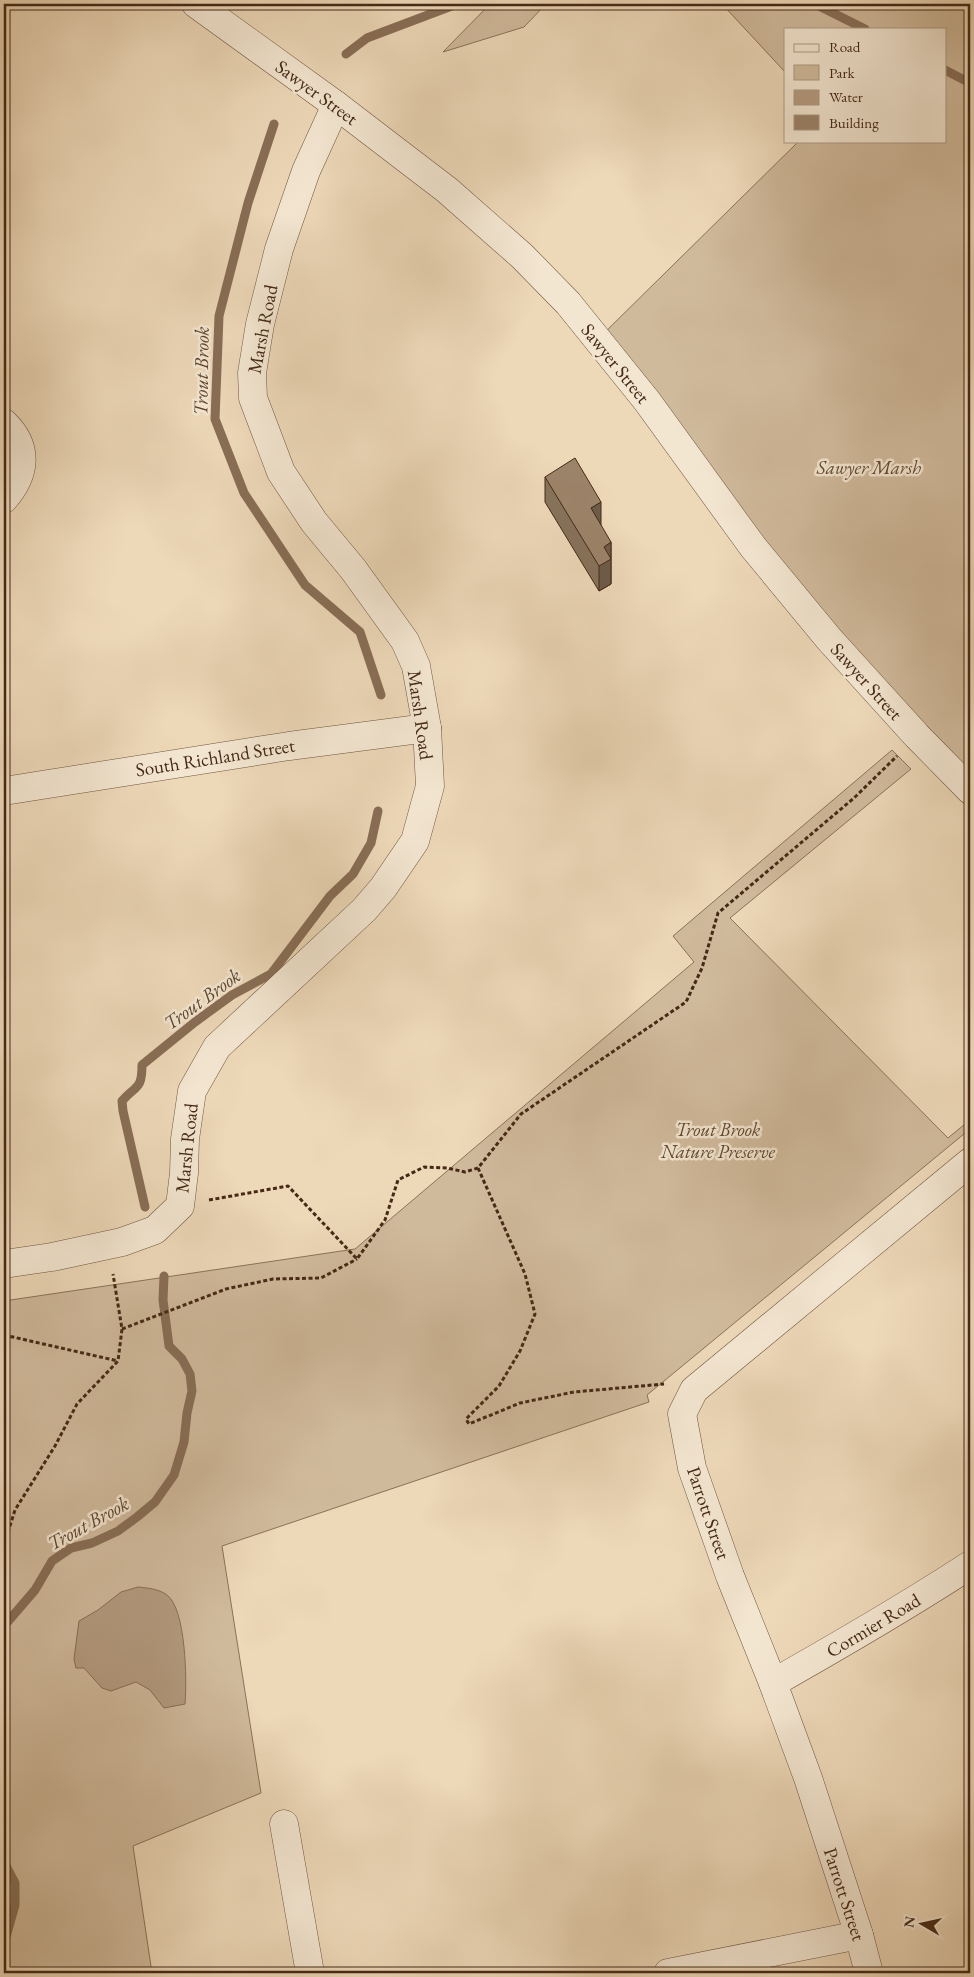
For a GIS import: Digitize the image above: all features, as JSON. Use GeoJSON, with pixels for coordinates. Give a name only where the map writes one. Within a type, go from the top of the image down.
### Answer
{"type":"FeatureCollection","features":[{"type":"Feature","properties":{"kind":"street","name":"Sawyer Street"},"geometry":{"type":"LineString","coordinates":[[196,4],[336,105],[447,190],[522,256],[568,303],[647,401],[753,547],[829,639],[917,736],[970,790]]}},
{"type":"Feature","properties":{"kind":"street","name":"Marsh Road"},"geometry":{"type":"LineString","coordinates":[[180,1206],[185,1139],[192,1091],[216,1047],[364,910],[384,888],[415,841],[430,786],[427,728],[416,666],[405,641],[353,569],[314,522],[281,472],[253,398],[252,373],[260,324],[279,249],[306,171],[336,105]]}},
{"type":"Feature","properties":{"kind":"street"},"geometry":{"type":"LineString","coordinates":[[4,423],[13,432],[20,447],[22,460],[19,478],[4,499]]}},
{"type":"Feature","properties":{"kind":"street","name":"South Richland Street"},"geometry":{"type":"LineString","coordinates":[[4,791],[279,747],[427,728]]}},
{"type":"Feature","properties":{"kind":"street","name":"Parrott Street"},"geometry":{"type":"LineString","coordinates":[[869,1973],[859,1935],[808,1778],[773,1683],[730,1576],[692,1468],[682,1414],[694,1390],[970,1162]]}},
{"type":"Feature","properties":{"kind":"street"},"geometry":{"type":"LineString","coordinates":[[4,1264],[52,1257],[108,1245],[155,1230],[180,1206]]}},
{"type":"Feature","properties":{"kind":"street","name":"Cormier Road"},"geometry":{"type":"LineString","coordinates":[[773,1683],[877,1624],[970,1565]]}},
{"type":"Feature","properties":{"kind":"street"},"geometry":{"type":"LineString","coordinates":[[284,1824],[310,1973]]}},
{"type":"Feature","properties":{"kind":"street"},"geometry":{"type":"LineString","coordinates":[[668,1973],[859,1935]]}},
{"type":"Feature","properties":{"kind":"path"},"geometry":{"type":"LineString","coordinates":[[122,1329],[226,1289],[273,1279],[321,1278],[357,1259],[385,1220],[398,1180],[424,1167],[447,1168],[465,1172],[478,1168],[521,1114],[686,1002],[702,968],[718,913],[854,798],[917,736]]}},
{"type":"Feature","properties":{"kind":"path"},"geometry":{"type":"LineString","coordinates":[[478,1168],[525,1274],[535,1314],[520,1350],[499,1386],[466,1419],[469,1424],[520,1403],[574,1392],[668,1384],[694,1390]]}},
{"type":"Feature","properties":{"kind":"path"},"geometry":{"type":"LineString","coordinates":[[180,1206],[288,1186],[357,1259]]}},
{"type":"Feature","properties":{"kind":"path"},"geometry":{"type":"LineString","coordinates":[[4,1545],[14,1510],[55,1446],[77,1404],[118,1361],[122,1329],[108,1245]]}},
{"type":"Feature","properties":{"kind":"path"},"geometry":{"type":"LineString","coordinates":[[4,1335],[118,1361]]}},
{"type":"Feature","properties":{"kind":"green space"},"geometry":{"type":"Polygon","coordinates":[[[490,4],[546,4],[524,27],[443,52],[490,4]]]}},
{"type":"Feature","properties":{"kind":"green space","name":"Sawyer Marsh"},"geometry":{"type":"Polygon","coordinates":[[[722,4],[970,4],[970,790],[597,340],[798,142],[946,142],[946,28],[784,28],[784,71],[722,4]]]}},
{"type":"Feature","properties":{"kind":"green space","name":"Trout Brook Nature Preserve"},"geometry":{"type":"Polygon","coordinates":[[[892,750],[911,769],[730,918],[948,1138],[970,1120],[970,1129],[647,1395],[649,1402],[222,1546],[261,1793],[133,1846],[152,1973],[4,1973],[4,1301],[355,1249],[694,962],[673,936],[892,750]]]}},
{"type":"Feature","properties":{"kind":"water"},"geometry":{"type":"Polygon","coordinates":[[[138,1587],[157,1590],[167,1595],[178,1615],[184,1646],[185,1704],[164,1708],[150,1690],[136,1682],[111,1691],[102,1688],[84,1668],[76,1668],[74,1659],[79,1621],[98,1610],[121,1592],[138,1587]]]}},
{"type":"Feature","properties":{"kind":"building"},"geometry":{"type":"Polygon","coordinates":[[[575,458],[601,502],[591,508],[611,542],[604,547],[611,559],[599,566],[545,477],[575,458]]]}},
{"type":"Feature","properties":{"kind":"waterway","name":"Trout Brook"},"geometry":{"type":"LineString","coordinates":[[346,54],[367,38],[457,4]]}},
{"type":"Feature","properties":{"kind":"waterway","name":"Trout Brook"},"geometry":{"type":"LineString","coordinates":[[815,4],[863,28]]}},
{"type":"Feature","properties":{"kind":"waterway","name":"Trout Brook"},"geometry":{"type":"LineString","coordinates":[[946,71],[970,83]]}},
{"type":"Feature","properties":{"kind":"waterway","name":"Trout Brook"},"geometry":{"type":"LineString","coordinates":[[274,124],[248,203],[219,316],[215,419],[244,493],[305,585],[360,632],[381,695]]}},
{"type":"Feature","properties":{"kind":"waterway","name":"Trout Brook"},"geometry":{"type":"LineString","coordinates":[[145,1207],[122,1101],[139,1083],[142,1065],[232,995],[271,974],[330,896],[353,874],[371,843],[378,811]]}},
{"type":"Feature","properties":{"kind":"waterway","name":"Trout Brook"},"geometry":{"type":"LineString","coordinates":[[4,1626],[35,1590],[52,1561],[71,1548],[92,1543],[118,1531],[155,1502],[174,1475],[184,1442],[187,1413],[192,1391],[190,1374],[182,1359],[169,1346],[163,1300],[164,1276]]}},
{"type":"Feature","properties":{"kind":"waterway","name":"Trout Brook"},"geometry":{"type":"LineString","coordinates":[[4,1862],[15,1883],[15,1905],[4,1944]]}}]}
